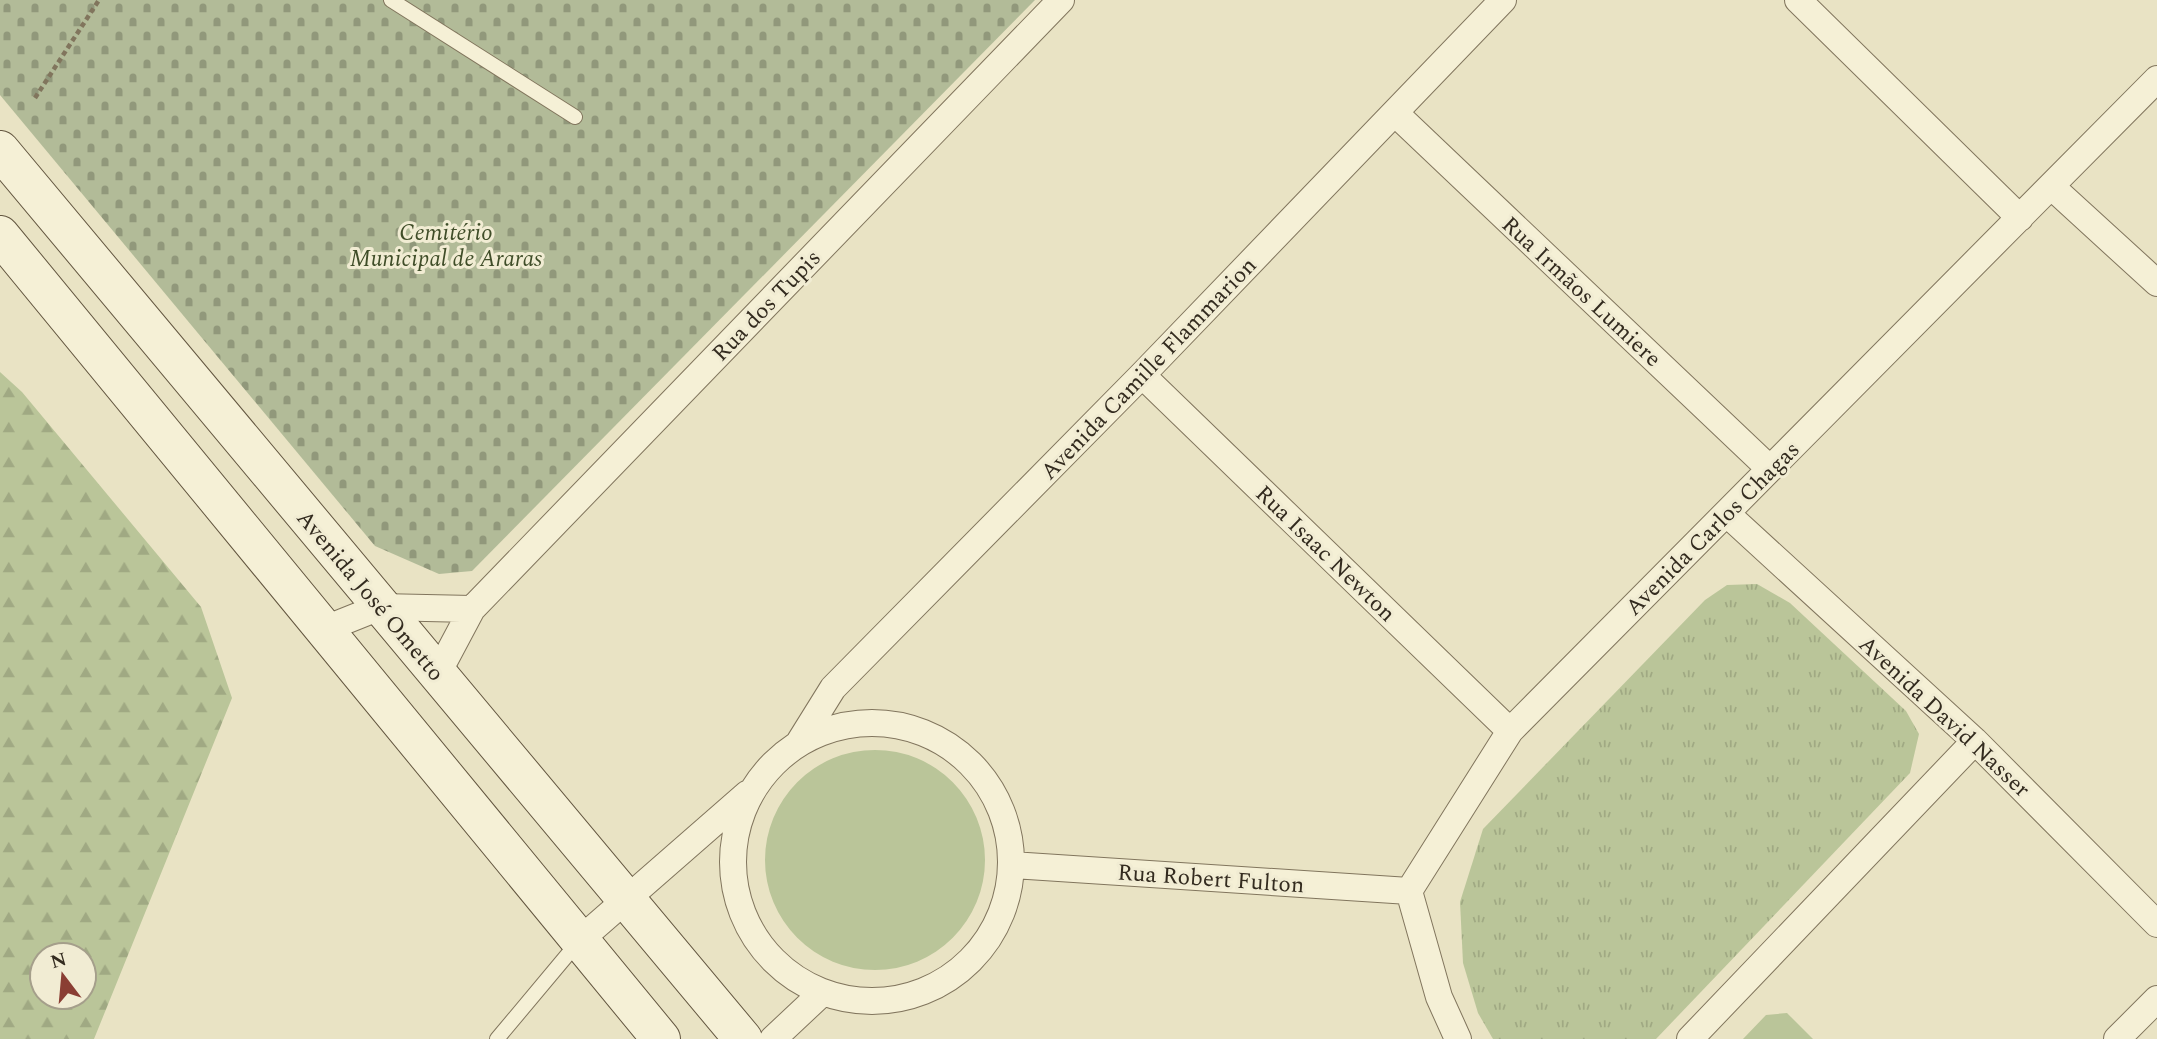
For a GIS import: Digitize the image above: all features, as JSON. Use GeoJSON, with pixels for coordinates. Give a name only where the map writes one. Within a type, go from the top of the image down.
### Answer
{"type":"FeatureCollection","features":[{"type":"Feature","properties":{"kind":"street","name":"Rua dos Tupis"},"geometry":{"type":"LineString","coordinates":[[438,673],[472,609],[1061,0]]}},
{"type":"Feature","properties":{"kind":"street","name":"Avenida Camille Flammarion"},"geometry":{"type":"LineString","coordinates":[[800,741],[833,688],[1142,375],[1503,0]]}},
{"type":"Feature","properties":{"kind":"street"},"geometry":{"type":"LineString","coordinates":[[1798,0],[2020,218]]}},
{"type":"Feature","properties":{"kind":"street","name":"Avenida Carlos Chagas"},"geometry":{"type":"LineString","coordinates":[[1409,891],[1510,731],[2157,79]]}},
{"type":"Feature","properties":{"kind":"street","name":"Rua Irmãos Lumiere"},"geometry":{"type":"LineString","coordinates":[[1395,113],[1770,468]]}},
{"type":"Feature","properties":{"kind":"street","name":"Avenida José Ometto"},"geometry":{"type":"LineString","coordinates":[[0,150],[743,1039]]}},
{"type":"Feature","properties":{"kind":"street"},"geometry":{"type":"LineString","coordinates":[[2052,187],[2157,283]]}},
{"type":"Feature","properties":{"kind":"street"},"geometry":{"type":"LineString","coordinates":[[0,235],[581,939],[660,1039]]}},
{"type":"Feature","properties":{"kind":"street","name":"Rua Isaac Newton"},"geometry":{"type":"LineString","coordinates":[[1142,375],[1510,731]]}},
{"type":"Feature","properties":{"kind":"street","name":"Avenida David Nasser"},"geometry":{"type":"LineString","coordinates":[[1727,514],[1975,741],[2157,924]]}},
{"type":"Feature","properties":{"kind":"street"},"geometry":{"type":"LineString","coordinates":[[326,629],[380,607],[472,609]]}},
{"type":"Feature","properties":{"kind":"street"},"geometry":{"type":"LineString","coordinates":[[581,939],[748,793],[771,764],[800,741],[840,725],[883,722],[924,731],[961,753],[989,784],[1007,822],[1012,865],[1006,902],[990,937],[965,966],[934,987],[898,999],[859,1002],[822,993],[780,969],[750,932],[733,887],[733,839],[748,793]]}},
{"type":"Feature","properties":{"kind":"street"},"geometry":{"type":"LineString","coordinates":[[1690,1039],[1975,741]]}},
{"type":"Feature","properties":{"kind":"street","name":"Rua Robert Fulton"},"geometry":{"type":"LineString","coordinates":[[1012,865],[1409,891]]}},
{"type":"Feature","properties":{"kind":"street"},"geometry":{"type":"LineString","coordinates":[[1409,891],[1439,998],[1458,1039]]}},
{"type":"Feature","properties":{"kind":"street"},"geometry":{"type":"LineString","coordinates":[[773,1039],[822,993]]}},
{"type":"Feature","properties":{"kind":"street"},"geometry":{"type":"LineString","coordinates":[[2117,1039],[2157,999]]}},
{"type":"Feature","properties":{"kind":"lane"},"geometry":{"type":"LineString","coordinates":[[391,0],[575,117]]}},
{"type":"Feature","properties":{"kind":"lane"},"geometry":{"type":"LineString","coordinates":[[497,1039],[581,939]]}},
{"type":"Feature","properties":{"kind":"path"},"geometry":{"type":"LineString","coordinates":[[35,98],[99,0]]}},
{"type":"Feature","properties":{"kind":"green space","name":"Cemitério Municipal de Araras"},"geometry":{"type":"Polygon","coordinates":[[[0,0],[1035,0],[472,571],[439,574],[375,546],[0,95],[0,0]]]}},
{"type":"Feature","properties":{"kind":"green space"},"geometry":{"type":"Polygon","coordinates":[[[0,372],[22,392],[201,607],[232,698],[94,1039],[0,1039],[0,372]]]}},
{"type":"Feature","properties":{"kind":"green space"},"geometry":{"type":"Polygon","coordinates":[[[1757,584],[1790,603],[1906,711],[1919,734],[1910,773],[1656,1039],[1493,1039],[1478,1013],[1463,963],[1460,902],[1483,829],[1705,600],[1727,585],[1757,584]]]}},
{"type":"Feature","properties":{"kind":"green space"},"geometry":{"type":"Polygon","coordinates":[[[875,750],[896,752],[927,763],[953,782],[972,808],[983,839],[983,881],[972,912],[953,938],[927,957],[896,968],[875,970],[854,968],[823,957],[797,938],[778,912],[767,881],[765,860],[767,839],[778,808],[797,782],[823,763],[854,752],[875,750]]]}},
{"type":"Feature","properties":{"kind":"green space"},"geometry":{"type":"Polygon","coordinates":[[[1787,1013],[1813,1039],[1743,1039],[1766,1015],[1787,1013]]]}}]}
